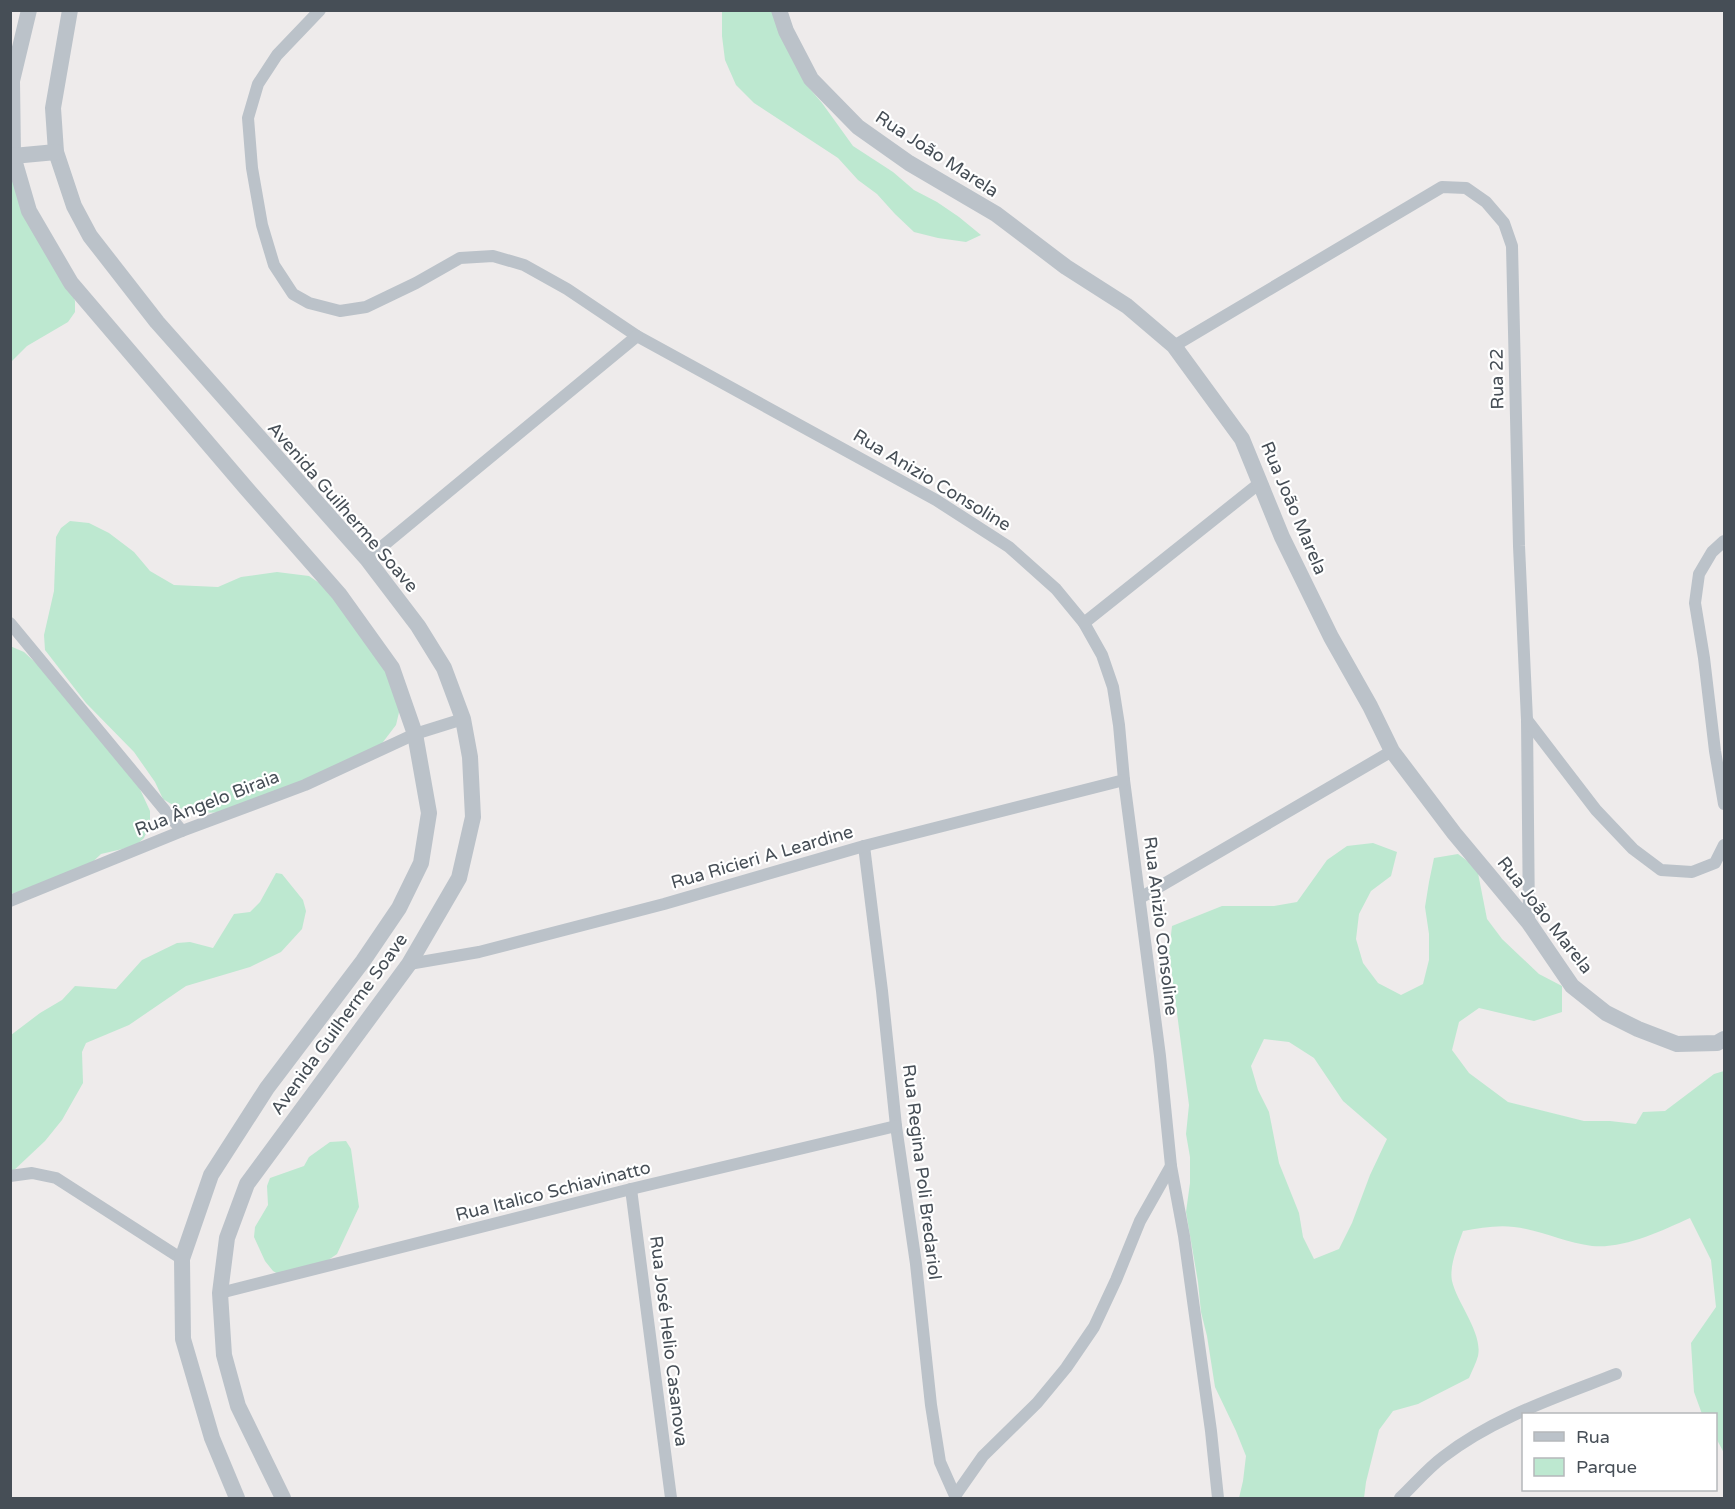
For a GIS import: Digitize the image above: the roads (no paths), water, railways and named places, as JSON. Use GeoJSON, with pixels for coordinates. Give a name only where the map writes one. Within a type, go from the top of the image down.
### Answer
{"type":"FeatureCollection","features":[{"type":"Feature","properties":{"kind":"street","name":"Avenida Guilherme Soave"},"geometry":{"type":"LineString","coordinates":[[29,10],[12,81],[13,156],[29,211],[71,283],[339,594],[392,668],[415,734],[429,813],[421,863],[399,908],[363,961],[267,1088],[211,1175],[182,1260],[183,1339],[212,1438],[237,1498]]}},
{"type":"Feature","properties":{"kind":"street","name":"Avenida Guilherme Soave"},"geometry":{"type":"LineString","coordinates":[[70,10],[53,108],[56,152],[74,206],[90,236],[157,322],[367,559],[417,626],[444,668],[463,719],[471,757],[473,817],[459,878],[409,964],[247,1184],[227,1238],[220,1293],[224,1354],[238,1406],[283,1498]]}},
{"type":"Feature","properties":{"kind":"street","name":"Rua Anizio Consoline"},"geometry":{"type":"LineString","coordinates":[[320,10],[277,55],[258,84],[248,118],[252,168],[262,225],[274,264],[293,294],[309,303],[340,311],[366,306],[416,283],[460,258],[493,256],[524,265],[567,289],[637,336],[814,432],[954,512],[1009,547],[1056,590],[1084,623],[1102,655],[1113,687],[1119,725],[1160,1056],[1171,1166],[1184,1236],[1218,1498]]}},
{"type":"Feature","properties":{"kind":"street","name":"Rua João Marela"},"geometry":{"type":"LineString","coordinates":[[779,10],[786,31],[812,79],[858,127],[909,164],[996,214],[1066,267],[1127,306],[1174,345],[1242,439],[1282,537],[1331,637],[1370,706],[1392,751],[1454,833],[1529,923],[1572,986],[1606,1012],[1638,1029],[1677,1044],[1717,1043],[1725,1039]]}},
{"type":"Feature","properties":{"kind":"street"},"geometry":{"type":"LineString","coordinates":[[13,156],[56,152]]}},
{"type":"Feature","properties":{"kind":"street","name":"Rua 22"},"geometry":{"type":"LineString","coordinates":[[1174,345],[1442,187],[1466,188],[1486,202],[1504,223],[1512,246],[1519,546],[1527,720],[1529,923]]}},
{"type":"Feature","properties":{"kind":"street"},"geometry":{"type":"LineString","coordinates":[[367,559],[637,336]]}},
{"type":"Feature","properties":{"kind":"street"},"geometry":{"type":"LineString","coordinates":[[1084,623],[1261,482]]}},
{"type":"Feature","properties":{"kind":"street"},"geometry":{"type":"LineString","coordinates":[[1725,541],[1712,552],[1699,574],[1695,603],[1704,658],[1707,699],[1725,804]]}},
{"type":"Feature","properties":{"kind":"street"},"geometry":{"type":"LineString","coordinates":[[10,623],[182,831]]}},
{"type":"Feature","properties":{"kind":"street","name":"Rua Ângelo Biraia"},"geometry":{"type":"LineString","coordinates":[[10,901],[182,831],[305,785],[415,734],[463,719]]}},
{"type":"Feature","properties":{"kind":"street"},"geometry":{"type":"LineString","coordinates":[[1527,720],[1596,810],[1633,849],[1661,870],[1692,872],[1715,863],[1725,845]]}},
{"type":"Feature","properties":{"kind":"street"},"geometry":{"type":"LineString","coordinates":[[1140,898],[1392,751]]}},
{"type":"Feature","properties":{"kind":"street","name":"Rua Ricieri A Leardine"},"geometry":{"type":"LineString","coordinates":[[409,964],[479,952],[664,904],[864,846],[1124,780]]}},
{"type":"Feature","properties":{"kind":"street","name":"Rua Regina Poli Bredariol"},"geometry":{"type":"LineString","coordinates":[[864,846],[896,1126],[916,1264],[931,1405],[940,1462],[956,1497]]}},
{"type":"Feature","properties":{"kind":"street","name":"Rua Italico Schiavinatto"},"geometry":{"type":"LineString","coordinates":[[220,1293],[631,1189],[896,1126]]}},
{"type":"Feature","properties":{"kind":"street"},"geometry":{"type":"LineString","coordinates":[[956,1497],[983,1456],[1037,1403],[1066,1368],[1094,1327],[1116,1281],[1140,1221],[1171,1166]]}},
{"type":"Feature","properties":{"kind":"street"},"geometry":{"type":"LineString","coordinates":[[10,1176],[32,1173],[56,1178],[182,1260]]}},
{"type":"Feature","properties":{"kind":"street","name":"Rua José Helio Casanova"},"geometry":{"type":"LineString","coordinates":[[631,1189],[671,1498]]}},
{"type":"Feature","properties":{"kind":"street"},"geometry":{"type":"LineString","coordinates":[[1400,1498],[1443,1457],[1496,1424],[1616,1374]]}}]}
